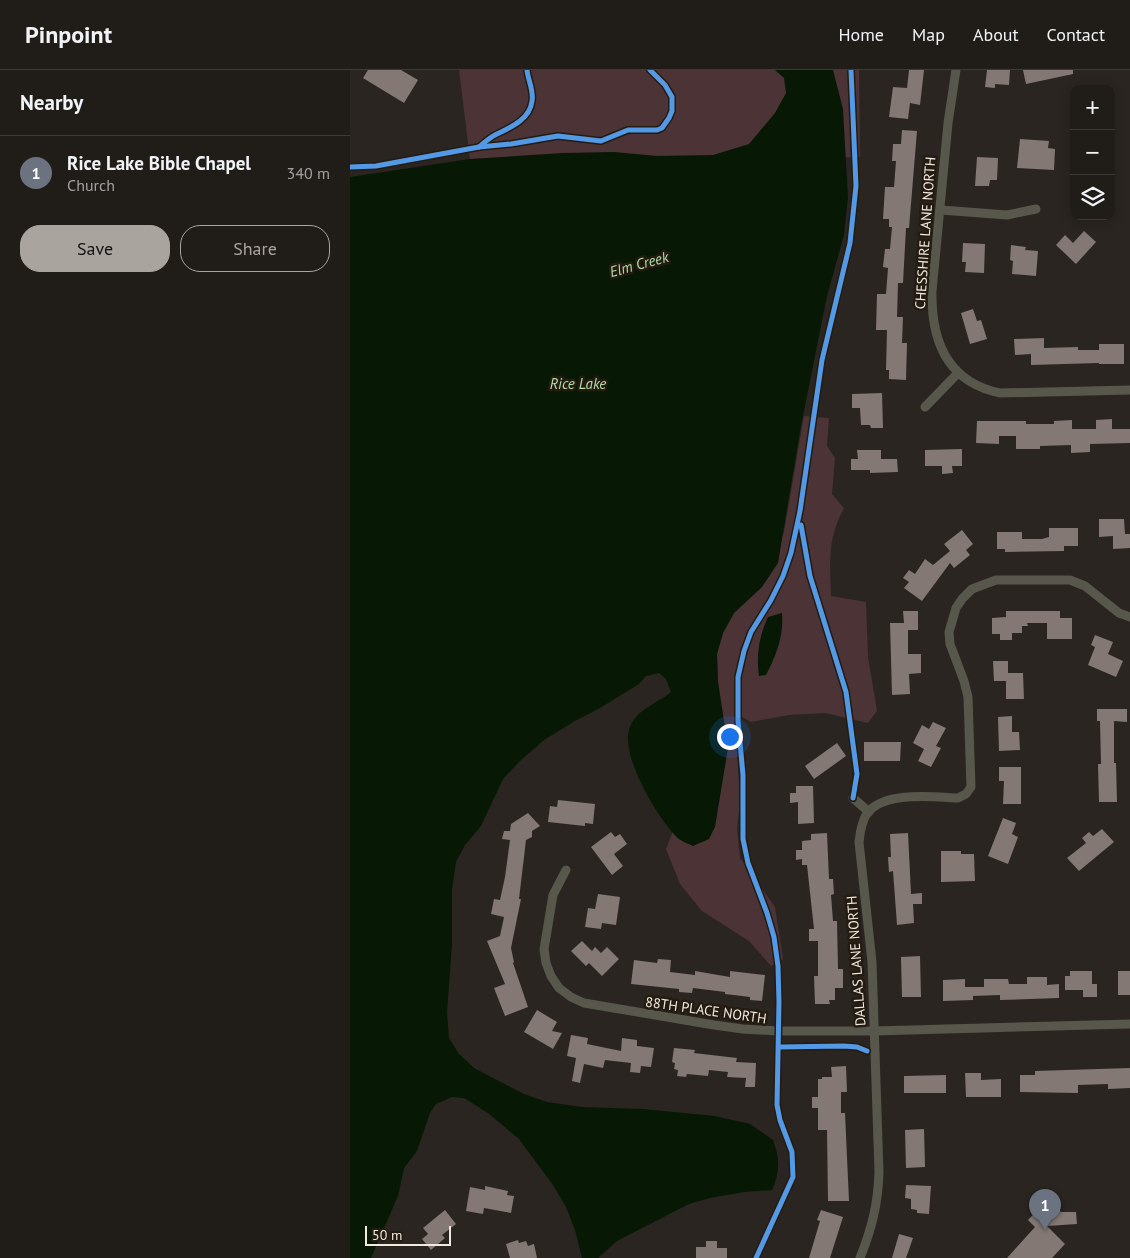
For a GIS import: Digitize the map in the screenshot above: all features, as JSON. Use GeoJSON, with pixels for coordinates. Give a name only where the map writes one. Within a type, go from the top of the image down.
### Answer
{"type":"FeatureCollection","features":[{"type":"Feature","properties":{"kind":"street","name":"CHESSHIRE LANE NORTH"},"geometry":{"type":"LineString","coordinates":[[956,70],[948,123],[932,291],[935,332],[941,350],[958,373],[971,383],[985,390],[1000,393],[1130,390]]}},
{"type":"Feature","properties":{"kind":"street"},"geometry":{"type":"LineString","coordinates":[[941,210],[1007,216],[1036,209]]}},
{"type":"Feature","properties":{"kind":"street"},"geometry":{"type":"LineString","coordinates":[[925,407],[958,373]]}},
{"type":"Feature","properties":{"kind":"street"},"geometry":{"type":"LineString","coordinates":[[853,798],[869,812],[888,800],[896,798],[958,798],[966,794],[971,787],[968,698],[964,680],[950,644],[949,632],[956,608],[972,589],[996,580],[1070,580],[1085,586],[1118,613],[1130,618]]}},
{"type":"Feature","properties":{"kind":"street","name":"DALLAS LANE NORTH"},"geometry":{"type":"LineString","coordinates":[[860,1258],[869,1236],[877,1204],[878,1190],[872,962],[859,842],[860,829],[869,812]]}},
{"type":"Feature","properties":{"kind":"street","name":"88TH PLACE NORTH"},"geometry":{"type":"LineString","coordinates":[[566,870],[553,896],[544,949],[546,963],[551,976],[559,988],[584,1003],[743,1029],[778,1031],[874,1031],[1130,1024]]}},
{"type":"Feature","properties":{"kind":"shaded area"},"geometry":{"type":"Polygon","coordinates":[[[459,70],[859,70],[860,157],[623,163],[470,159],[459,70]]]}},
{"type":"Feature","properties":{"kind":"shaded area"},"geometry":{"type":"Polygon","coordinates":[[[804,416],[829,418],[827,446],[835,458],[832,494],[844,508],[832,541],[830,561],[831,596],[866,602],[868,657],[877,711],[868,723],[825,713],[789,715],[751,722],[735,713],[740,803],[737,829],[740,858],[775,907],[783,959],[771,966],[749,941],[702,911],[680,884],[666,849],[673,831],[680,840],[718,681],[717,654],[723,633],[734,613],[762,587],[784,532],[804,416]]]}},
{"type":"Feature","properties":{"kind":"water","name":"Rice Lake"},"geometry":{"type":"Polygon","coordinates":[[[775,70],[833,70],[843,109],[848,198],[844,235],[827,296],[801,426],[778,563],[762,587],[734,613],[723,633],[717,654],[718,681],[728,748],[715,827],[709,839],[693,846],[679,839],[652,804],[636,772],[628,742],[629,730],[641,712],[671,692],[666,679],[659,673],[646,676],[639,684],[544,740],[503,779],[481,826],[465,845],[456,862],[452,890],[452,944],[447,1012],[449,1038],[459,1054],[474,1068],[524,1094],[547,1102],[582,1107],[643,1109],[715,1116],[750,1124],[773,1140],[778,1165],[775,1184],[772,1190],[744,1192],[689,1204],[617,1241],[598,1258],[582,1258],[575,1230],[566,1207],[553,1185],[519,1139],[488,1113],[464,1098],[452,1097],[436,1104],[430,1113],[417,1151],[404,1168],[398,1196],[371,1258],[350,1258],[350,177],[470,159],[563,153],[614,152],[657,156],[713,155],[749,144],[775,113],[786,93],[784,78],[775,70]]]}},
{"type":"Feature","properties":{"kind":"water"},"geometry":{"type":"Polygon","coordinates":[[[782,613],[782,630],[776,653],[766,675],[759,676],[759,646],[762,631],[768,617],[782,613]]]}},
{"type":"Feature","properties":{"kind":"building"},"geometry":{"type":"Polygon","coordinates":[[[368,70],[401,70],[418,80],[404,103],[363,78],[368,70]]]}},
{"type":"Feature","properties":{"kind":"building"},"geometry":{"type":"Polygon","coordinates":[[[909,70],[924,70],[920,105],[910,103],[908,119],[889,117],[893,87],[907,88],[909,70]]]}},
{"type":"Feature","properties":{"kind":"building"},"geometry":{"type":"Polygon","coordinates":[[[987,70],[1010,70],[1009,85],[995,84],[995,88],[985,87],[987,70]]]}},
{"type":"Feature","properties":{"kind":"building"},"geometry":{"type":"Polygon","coordinates":[[[1023,70],[1073,70],[1073,74],[1026,84],[1023,70]]]}},
{"type":"Feature","properties":{"kind":"building"},"geometry":{"type":"Polygon","coordinates":[[[902,130],[917,131],[909,228],[906,228],[903,283],[898,283],[897,317],[903,317],[902,343],[907,343],[906,380],[889,379],[889,370],[886,370],[887,330],[876,330],[877,294],[886,294],[888,268],[883,267],[885,249],[890,249],[892,227],[889,227],[889,219],[883,219],[885,187],[894,187],[896,161],[892,161],[893,144],[901,144],[902,130]]]}},
{"type":"Feature","properties":{"kind":"building"},"geometry":{"type":"Polygon","coordinates":[[[1020,139],[1049,141],[1048,148],[1055,149],[1054,170],[1017,168],[1020,139]]]}},
{"type":"Feature","properties":{"kind":"building"},"geometry":{"type":"Polygon","coordinates":[[[977,157],[998,158],[997,180],[990,180],[989,186],[975,186],[977,157]]]}},
{"type":"Feature","properties":{"kind":"building"},"geometry":{"type":"Polygon","coordinates":[[[1084,231],[1096,242],[1076,264],[1056,245],[1065,235],[1073,243],[1084,231]]]}},
{"type":"Feature","properties":{"kind":"building"},"geometry":{"type":"Polygon","coordinates":[[[963,243],[985,244],[984,273],[965,272],[966,262],[962,262],[963,243]]]}},
{"type":"Feature","properties":{"kind":"building"},"geometry":{"type":"Polygon","coordinates":[[[1011,245],[1026,247],[1025,250],[1038,251],[1036,276],[1012,274],[1013,261],[1010,260],[1011,245]]]}},
{"type":"Feature","properties":{"kind":"building"},"geometry":{"type":"Polygon","coordinates":[[[973,309],[977,321],[981,320],[987,339],[970,344],[961,313],[973,309]]]}},
{"type":"Feature","properties":{"kind":"building"},"geometry":{"type":"Polygon","coordinates":[[[1044,338],[1044,348],[1078,347],[1078,350],[1099,350],[1099,344],[1124,344],[1124,364],[1031,365],[1031,354],[1015,355],[1014,339],[1044,338]]]}},
{"type":"Feature","properties":{"kind":"building"},"geometry":{"type":"Polygon","coordinates":[[[882,393],[883,428],[871,428],[870,425],[861,425],[860,408],[852,408],[852,394],[882,393]]]}},
{"type":"Feature","properties":{"kind":"building"},"geometry":{"type":"Polygon","coordinates":[[[1112,419],[1112,429],[1130,429],[1130,443],[1090,444],[1090,452],[1071,453],[1071,445],[1040,446],[1040,449],[1016,449],[1016,436],[999,436],[999,444],[976,443],[977,421],[1026,421],[1026,424],[1054,424],[1054,421],[1072,420],[1072,429],[1096,429],[1096,420],[1112,419]]]}},
{"type":"Feature","properties":{"kind":"building"},"geometry":{"type":"Polygon","coordinates":[[[962,449],[962,466],[952,466],[953,473],[942,474],[942,466],[925,466],[925,450],[962,449]]]}},
{"type":"Feature","properties":{"kind":"building"},"geometry":{"type":"Polygon","coordinates":[[[857,450],[881,450],[881,459],[897,459],[898,472],[870,473],[870,470],[851,470],[851,459],[858,459],[857,450]]]}},
{"type":"Feature","properties":{"kind":"building"},"geometry":{"type":"Polygon","coordinates":[[[1099,519],[1124,519],[1125,534],[1130,534],[1130,548],[1113,549],[1113,536],[1099,537],[1099,519]]]}},
{"type":"Feature","properties":{"kind":"building"},"geometry":{"type":"Polygon","coordinates":[[[1049,528],[1078,528],[1078,546],[1064,546],[1064,551],[1005,552],[1005,549],[997,549],[997,532],[1022,532],[1022,539],[1042,539],[1049,537],[1049,528]]]}},
{"type":"Feature","properties":{"kind":"building"},"geometry":{"type":"Polygon","coordinates":[[[962,530],[973,544],[966,550],[970,555],[954,568],[950,563],[922,601],[904,588],[909,582],[903,578],[909,570],[915,574],[925,559],[933,565],[950,551],[944,544],[962,530]]]}},
{"type":"Feature","properties":{"kind":"building"},"geometry":{"type":"Polygon","coordinates":[[[903,611],[918,611],[918,630],[908,630],[908,654],[921,654],[921,673],[909,674],[910,694],[892,695],[890,623],[904,623],[903,611]]]}},
{"type":"Feature","properties":{"kind":"building"},"geometry":{"type":"Polygon","coordinates":[[[1006,611],[1060,611],[1060,618],[1072,618],[1072,639],[1047,639],[1047,623],[1027,623],[1028,626],[1022,626],[1022,633],[1012,633],[1012,640],[1000,640],[1000,634],[992,634],[992,618],[1006,617],[1006,611]]]}},
{"type":"Feature","properties":{"kind":"building"},"geometry":{"type":"Polygon","coordinates":[[[1095,635],[1113,642],[1108,654],[1123,661],[1116,677],[1088,665],[1095,647],[1091,645],[1095,635]]]}},
{"type":"Feature","properties":{"kind":"building"},"geometry":{"type":"Polygon","coordinates":[[[993,661],[1008,661],[1008,673],[1023,673],[1024,699],[1006,699],[1006,681],[994,681],[993,661]]]}},
{"type":"Feature","properties":{"kind":"building"},"geometry":{"type":"Polygon","coordinates":[[[1097,709],[1127,709],[1127,722],[1114,721],[1114,763],[1116,763],[1117,802],[1099,802],[1098,764],[1101,764],[1100,721],[1097,721],[1097,709]]]}},
{"type":"Feature","properties":{"kind":"building"},"geometry":{"type":"Polygon","coordinates":[[[1012,716],[1012,732],[1019,732],[1020,750],[999,751],[998,717],[1012,716]]]}},
{"type":"Feature","properties":{"kind":"building"},"geometry":{"type":"Polygon","coordinates":[[[933,722],[946,728],[936,746],[941,748],[931,767],[918,761],[924,749],[913,743],[922,725],[929,729],[933,722]]]}},
{"type":"Feature","properties":{"kind":"building"},"geometry":{"type":"Polygon","coordinates":[[[864,742],[901,742],[900,761],[864,761],[864,742]]]}},
{"type":"Feature","properties":{"kind":"building"},"geometry":{"type":"Polygon","coordinates":[[[837,743],[846,756],[814,779],[805,766],[837,743]]]}},
{"type":"Feature","properties":{"kind":"building"},"geometry":{"type":"Polygon","coordinates":[[[999,767],[1021,767],[1021,804],[1003,804],[1004,781],[999,781],[999,767]]]}},
{"type":"Feature","properties":{"kind":"building"},"geometry":{"type":"Polygon","coordinates":[[[796,786],[813,786],[814,823],[798,824],[798,802],[790,803],[790,793],[796,793],[796,786]]]}},
{"type":"Feature","properties":{"kind":"building"},"geometry":{"type":"Polygon","coordinates":[[[558,800],[595,804],[593,824],[585,823],[585,826],[548,822],[550,806],[557,807],[558,800]]]}},
{"type":"Feature","properties":{"kind":"building"},"geometry":{"type":"Polygon","coordinates":[[[528,813],[540,826],[532,831],[532,837],[526,840],[519,899],[521,899],[511,948],[513,963],[528,1007],[505,1016],[494,988],[505,984],[487,941],[500,936],[504,917],[491,914],[494,899],[500,900],[505,877],[510,840],[502,839],[504,831],[510,831],[511,824],[528,813]]]}},
{"type":"Feature","properties":{"kind":"building"},"geometry":{"type":"Polygon","coordinates":[[[1003,818],[1016,823],[1012,834],[1018,837],[1008,864],[988,856],[1003,818]]]}},
{"type":"Feature","properties":{"kind":"building"},"geometry":{"type":"Polygon","coordinates":[[[1102,829],[1114,842],[1079,871],[1067,858],[1086,843],[1082,838],[1089,832],[1093,836],[1102,829]]]}},
{"type":"Feature","properties":{"kind":"building"},"geometry":{"type":"Polygon","coordinates":[[[611,832],[615,837],[620,834],[627,844],[614,854],[623,866],[612,875],[591,847],[611,832]]]}},
{"type":"Feature","properties":{"kind":"building"},"geometry":{"type":"Polygon","coordinates":[[[827,833],[829,879],[833,879],[834,894],[831,895],[833,921],[837,921],[838,969],[843,969],[843,988],[835,988],[835,1000],[829,1000],[830,1004],[815,1004],[814,976],[818,976],[818,941],[809,941],[809,929],[814,929],[807,865],[802,865],[802,859],[796,860],[796,850],[802,850],[802,841],[811,840],[811,834],[827,833]]]}},
{"type":"Feature","properties":{"kind":"building"},"geometry":{"type":"Polygon","coordinates":[[[908,833],[911,894],[922,893],[922,904],[913,904],[914,923],[897,925],[893,871],[889,872],[888,857],[891,857],[890,834],[908,833]]]}},
{"type":"Feature","properties":{"kind":"building"},"geometry":{"type":"Polygon","coordinates":[[[941,851],[961,851],[961,854],[974,854],[975,881],[941,882],[941,851]]]}},
{"type":"Feature","properties":{"kind":"building"},"geometry":{"type":"Polygon","coordinates":[[[598,894],[620,897],[616,925],[602,923],[601,929],[585,927],[588,908],[595,909],[598,894]]]}},
{"type":"Feature","properties":{"kind":"building"},"geometry":{"type":"Polygon","coordinates":[[[582,941],[592,951],[595,947],[601,953],[607,947],[619,959],[602,976],[589,963],[586,966],[571,951],[582,941]]]}},
{"type":"Feature","properties":{"kind":"building"},"geometry":{"type":"Polygon","coordinates":[[[920,956],[921,997],[902,997],[901,957],[920,956]]]}},
{"type":"Feature","properties":{"kind":"building"},"geometry":{"type":"Polygon","coordinates":[[[658,959],[671,960],[670,972],[695,975],[695,971],[730,977],[730,971],[765,975],[762,1001],[750,1000],[750,997],[725,994],[725,992],[693,988],[692,993],[679,992],[679,989],[631,984],[634,960],[657,963],[658,959]]]}},
{"type":"Feature","properties":{"kind":"building"},"geometry":{"type":"Polygon","coordinates":[[[1070,971],[1092,971],[1092,984],[1097,984],[1097,997],[1083,997],[1083,990],[1065,990],[1065,976],[1070,976],[1070,971]]]}},
{"type":"Feature","properties":{"kind":"building"},"geometry":{"type":"Polygon","coordinates":[[[1118,971],[1130,971],[1130,995],[1118,995],[1118,971]]]}},
{"type":"Feature","properties":{"kind":"building"},"geometry":{"type":"Polygon","coordinates":[[[1027,977],[1047,977],[1047,985],[1059,984],[1059,998],[1000,1000],[1000,995],[973,996],[973,1000],[943,1001],[943,980],[965,979],[965,987],[984,987],[984,979],[1008,979],[1009,984],[1027,984],[1027,977]]]}},
{"type":"Feature","properties":{"kind":"building"},"geometry":{"type":"Polygon","coordinates":[[[537,1010],[557,1022],[552,1031],[562,1033],[553,1049],[524,1032],[537,1010]]]}},
{"type":"Feature","properties":{"kind":"building"},"geometry":{"type":"Polygon","coordinates":[[[571,1035],[588,1038],[587,1044],[621,1051],[622,1038],[637,1040],[637,1046],[654,1048],[651,1067],[641,1066],[640,1073],[630,1072],[631,1063],[605,1060],[603,1068],[584,1064],[580,1083],[572,1081],[576,1058],[567,1056],[571,1035]]]}},
{"type":"Feature","properties":{"kind":"building"},"geometry":{"type":"Polygon","coordinates":[[[674,1048],[695,1050],[694,1053],[737,1058],[736,1062],[756,1063],[755,1087],[745,1087],[746,1078],[727,1077],[728,1072],[709,1070],[708,1076],[687,1074],[686,1077],[677,1076],[678,1070],[674,1069],[675,1063],[672,1062],[674,1048]]]}},
{"type":"Feature","properties":{"kind":"building"},"geometry":{"type":"Polygon","coordinates":[[[846,1066],[847,1092],[841,1092],[841,1113],[845,1113],[849,1201],[828,1201],[827,1130],[818,1130],[818,1108],[812,1108],[812,1097],[818,1097],[818,1079],[832,1077],[831,1067],[846,1066]]]}},
{"type":"Feature","properties":{"kind":"building"},"geometry":{"type":"Polygon","coordinates":[[[1130,1068],[1130,1088],[1108,1089],[1108,1084],[1078,1085],[1078,1093],[1020,1092],[1020,1075],[1035,1075],[1035,1071],[1130,1068]]]}},
{"type":"Feature","properties":{"kind":"building"},"geometry":{"type":"Polygon","coordinates":[[[965,1073],[981,1073],[981,1080],[1001,1079],[1001,1097],[966,1097],[965,1073]]]}},
{"type":"Feature","properties":{"kind":"building"},"geometry":{"type":"Polygon","coordinates":[[[946,1075],[946,1093],[904,1093],[904,1076],[946,1075]]]}},
{"type":"Feature","properties":{"kind":"building"},"geometry":{"type":"Polygon","coordinates":[[[924,1129],[925,1167],[906,1168],[905,1130],[924,1129]]]}},
{"type":"Feature","properties":{"kind":"building"},"geometry":{"type":"Polygon","coordinates":[[[906,1185],[931,1186],[929,1214],[917,1213],[917,1210],[911,1209],[911,1199],[905,1198],[906,1185]]]}},
{"type":"Feature","properties":{"kind":"building"},"geometry":{"type":"Polygon","coordinates":[[[485,1186],[508,1191],[507,1195],[514,1196],[511,1213],[484,1208],[483,1214],[466,1211],[470,1187],[485,1190],[485,1186]]]}},
{"type":"Feature","properties":{"kind":"building"},"geometry":{"type":"Polygon","coordinates":[[[1047,1200],[1061,1212],[1076,1212],[1077,1224],[1047,1226],[1065,1244],[1052,1258],[1007,1258],[1035,1227],[1028,1220],[1047,1200]]]}},
{"type":"Feature","properties":{"kind":"building"},"geometry":{"type":"Polygon","coordinates":[[[445,1210],[456,1224],[442,1235],[445,1238],[431,1250],[422,1239],[428,1234],[423,1228],[445,1210]]]}},
{"type":"Feature","properties":{"kind":"building"},"geometry":{"type":"Polygon","coordinates":[[[821,1210],[843,1217],[830,1258],[809,1258],[820,1221],[817,1220],[821,1210]]]}},
{"type":"Feature","properties":{"kind":"building"},"geometry":{"type":"Polygon","coordinates":[[[899,1234],[913,1238],[906,1258],[892,1258],[899,1234]]]}},
{"type":"Feature","properties":{"kind":"building"},"geometry":{"type":"Polygon","coordinates":[[[518,1240],[519,1243],[526,1241],[528,1246],[534,1244],[537,1258],[510,1258],[506,1244],[518,1240]]]}},
{"type":"Feature","properties":{"kind":"building"},"geometry":{"type":"Polygon","coordinates":[[[706,1241],[717,1241],[717,1248],[727,1248],[727,1258],[696,1258],[696,1247],[706,1247],[706,1241]]]}},
{"type":"Feature","properties":{"kind":"cycle path"},"geometry":{"type":"LineString","coordinates":[[479,147],[493,136],[518,122],[527,113],[532,97],[527,70]]}},
{"type":"Feature","properties":{"kind":"cycle path"},"geometry":{"type":"LineString","coordinates":[[350,167],[376,166],[479,147],[558,136],[601,141],[628,130],[657,130],[662,128],[669,118],[672,111],[672,97],[665,85],[650,70]]}},
{"type":"Feature","properties":{"kind":"cycle path"},"geometry":{"type":"LineString","coordinates":[[756,1258],[793,1177],[792,1152],[780,1120],[777,1105],[779,1002],[778,966],[774,937],[748,863],[743,839],[743,775],[738,720],[738,677],[751,632],[771,600],[783,576],[791,553],[800,511],[822,360],[850,243],[856,186],[851,70]]}},
{"type":"Feature","properties":{"kind":"cycle path"},"geometry":{"type":"LineString","coordinates":[[801,525],[810,576],[846,692],[857,774],[853,798]]}},
{"type":"Feature","properties":{"kind":"cycle path"},"geometry":{"type":"LineString","coordinates":[[779,1047],[844,1046],[857,1047],[867,1051]]}},
{"type":"Feature","properties":{"kind":"place","name":"Rice Lake Bible Chapel"},"geometry":{"type":"Point","coordinates":[1045,1230]}},
{"type":"Feature","properties":{"kind":"water label","name":"Elm Creek"},"geometry":{"type":"Point","coordinates":[639,264]}}]}
